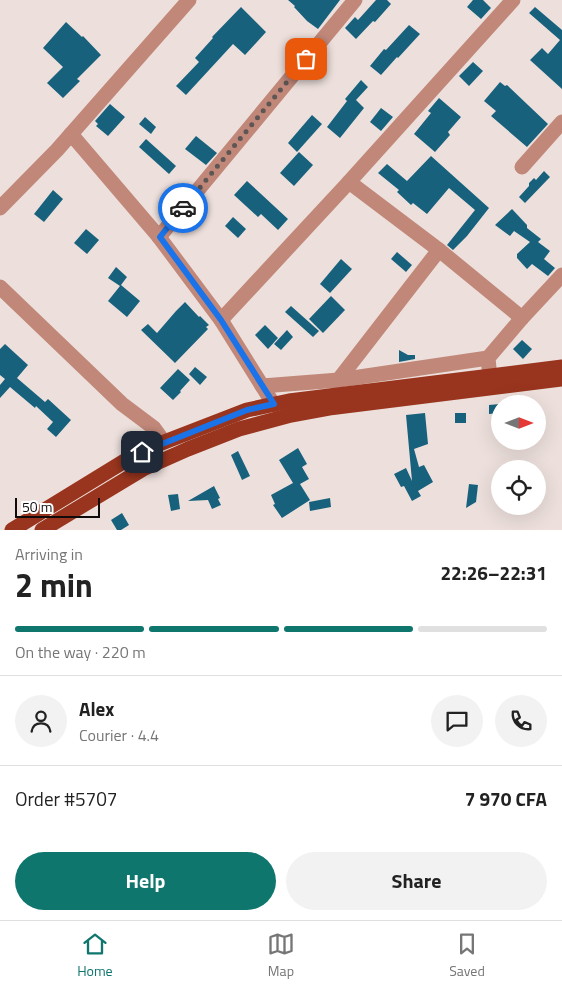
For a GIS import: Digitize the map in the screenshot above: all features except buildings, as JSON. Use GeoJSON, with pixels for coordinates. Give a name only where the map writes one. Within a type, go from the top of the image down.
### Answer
{"type":"FeatureCollection","features":[{"type":"Feature","properties":{"kind":"main road"},"geometry":{"type":"LineString","coordinates":[[12,530],[142,452],[247,410],[274,404],[562,367]]}},
{"type":"Feature","properties":{"kind":"main road"},"geometry":{"type":"LineString","coordinates":[[42,530],[59,525],[143,469],[239,429],[291,415],[329,408],[562,379]]}},
{"type":"Feature","properties":{"kind":"street"},"geometry":{"type":"LineString","coordinates":[[0,208],[71,134],[189,0]]}},
{"type":"Feature","properties":{"kind":"street"},"geometry":{"type":"LineString","coordinates":[[160,237],[355,0]]}},
{"type":"Feature","properties":{"kind":"street"},"geometry":{"type":"LineString","coordinates":[[221,320],[349,182],[509,1]]}},
{"type":"Feature","properties":{"kind":"street"},"geometry":{"type":"LineString","coordinates":[[522,167],[562,122]]}},
{"type":"Feature","properties":{"kind":"street"},"geometry":{"type":"LineString","coordinates":[[71,134],[160,237],[221,320],[274,404]]}},
{"type":"Feature","properties":{"kind":"street"},"geometry":{"type":"LineString","coordinates":[[349,182],[439,250],[522,318]]}},
{"type":"Feature","properties":{"kind":"street"},"geometry":{"type":"LineString","coordinates":[[326,397],[439,250]]}},
{"type":"Feature","properties":{"kind":"street"},"geometry":{"type":"LineString","coordinates":[[262,386],[339,380],[488,358],[562,275]]}},
{"type":"Feature","properties":{"kind":"street"},"geometry":{"type":"LineString","coordinates":[[0,287],[122,404],[154,428],[164,442]]}},
{"type":"Feature","properties":{"kind":"street"},"geometry":{"type":"LineString","coordinates":[[488,358],[490,376]]}},
{"type":"Feature","properties":{"kind":"way so far"},"geometry":{"type":"LineString","coordinates":[[183,208],[306,59]]}},
{"type":"Feature","properties":{"kind":"route"},"geometry":{"type":"LineString","coordinates":[[142,452],[247,410],[274,404],[221,320],[160,237],[183,208]]}}]}
